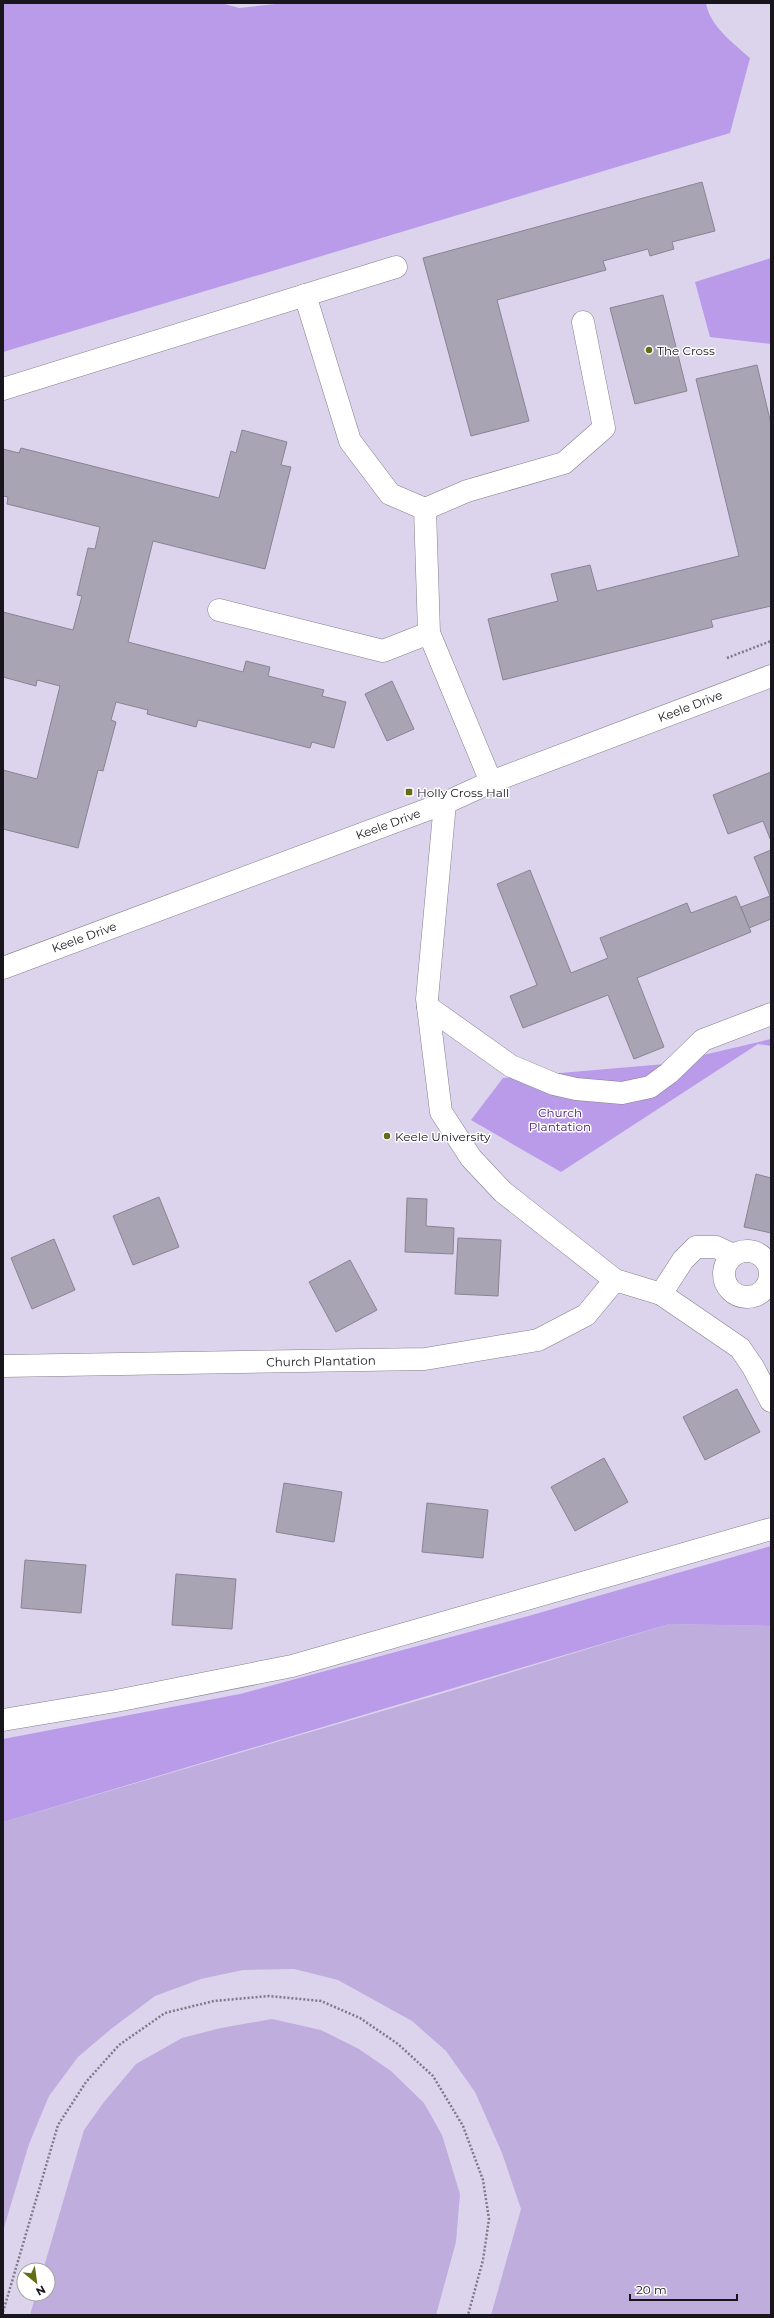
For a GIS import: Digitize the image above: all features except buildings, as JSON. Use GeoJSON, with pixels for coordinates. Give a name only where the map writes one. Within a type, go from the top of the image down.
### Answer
{"type":"FeatureCollection","features":[{"type":"Feature","properties":{"kind":"street"},"geometry":{"type":"LineString","coordinates":[[3,389],[396,267]]}},
{"type":"Feature","properties":{"kind":"street"},"geometry":{"type":"LineString","coordinates":[[305,295],[350,441],[390,494],[425,509],[467,491],[564,463],[604,428],[583,322]]}},
{"type":"Feature","properties":{"kind":"street"},"geometry":{"type":"LineString","coordinates":[[425,509],[429,633],[491,782]]}},
{"type":"Feature","properties":{"kind":"street"},"geometry":{"type":"LineString","coordinates":[[219,610],[383,651],[429,633]]}},
{"type":"Feature","properties":{"kind":"street","name":"Keele Drive"},"geometry":{"type":"LineString","coordinates":[[3,968],[445,803],[491,782],[771,676]]}},
{"type":"Feature","properties":{"kind":"street"},"geometry":{"type":"LineString","coordinates":[[445,803],[428,1006],[441,1112],[472,1158],[504,1192],[616,1280],[660,1294],[740,1348],[753,1367],[771,1400]]}},
{"type":"Feature","properties":{"kind":"street"},"geometry":{"type":"LineString","coordinates":[[428,1006],[485,1048],[518,1069],[554,1084],[576,1090],[622,1093],[650,1087],[669,1073],[703,1040],[771,1014]]}},
{"type":"Feature","properties":{"kind":"street"},"geometry":{"type":"LineString","coordinates":[[660,1294],[683,1260],[696,1247],[716,1247],[733,1256]]}},
{"type":"Feature","properties":{"kind":"street","name":"Church Plantation"},"geometry":{"type":"LineString","coordinates":[[3,1366],[425,1359],[538,1340],[586,1315],[616,1280]]}},
{"type":"Feature","properties":{"kind":"street"},"geometry":{"type":"LineString","coordinates":[[3,1720],[116,1701],[292,1666],[771,1529]]}},
{"type":"Feature","properties":{"kind":"path"},"geometry":{"type":"LineString","coordinates":[[3,2312],[58,2125],[86,2082],[119,2045],[165,2013],[214,2001],[269,1996],[321,2001],[360,2018],[398,2044],[433,2076],[463,2126],[483,2180],[489,2219],[483,2260],[468,2315]]}},
{"type":"Feature","properties":{"kind":"shaded area","name":"Keele University"},"geometry":{"type":"Polygon","coordinates":[[[3,3],[771,3],[771,2315],[3,2315],[3,3]]]}},
{"type":"Feature","properties":{"kind":"shaded area"},"geometry":{"type":"Polygon","coordinates":[[[669,1624],[771,1626],[771,2315],[491,2315],[521,2209],[502,2153],[475,2092],[446,2051],[412,2021],[338,1980],[294,1969],[243,1970],[201,1979],[155,1996],[111,2029],[78,2057],[49,2096],[29,2144],[3,2231],[3,1822],[437,1695],[669,1624]]]}},
{"type":"Feature","properties":{"kind":"shaded area"},"geometry":{"type":"Polygon","coordinates":[[[272,2019],[321,2030],[359,2049],[391,2071],[424,2103],[442,2135],[460,2194],[456,2242],[436,2315],[30,2315],[34,2302],[56,2302],[56,2262],[45,2262],[84,2130],[104,2102],[136,2064],[182,2038],[221,2028],[272,2019]]]}},
{"type":"Feature","properties":{"kind":"green space"},"geometry":{"type":"Polygon","coordinates":[[[3,3],[221,3],[239,8],[285,3],[706,3],[712,19],[723,34],[750,58],[730,133],[3,352],[3,3]]]}},
{"type":"Feature","properties":{"kind":"green space"},"geometry":{"type":"Polygon","coordinates":[[[771,258],[771,344],[710,337],[695,282],[771,258]]]}},
{"type":"Feature","properties":{"kind":"green space","name":"Church Plantation"},"geometry":{"type":"Polygon","coordinates":[[[771,1039],[771,1046],[758,1044],[561,1172],[471,1120],[503,1078],[665,1064],[771,1039]]]}},
{"type":"Feature","properties":{"kind":"green space"},"geometry":{"type":"Polygon","coordinates":[[[771,1546],[771,1626],[669,1624],[3,1822],[3,1739],[240,1694],[532,1615],[771,1546]]]}},
{"type":"Feature","properties":{"kind":"place","name":"The Cross"},"geometry":{"type":"Point","coordinates":[649,350]}},
{"type":"Feature","properties":{"kind":"place","name":"Holly Cross Hall"},"geometry":{"type":"Point","coordinates":[409,792]}},
{"type":"Feature","properties":{"kind":"place","name":"Keele University"},"geometry":{"type":"Point","coordinates":[387,1136]}}]}
